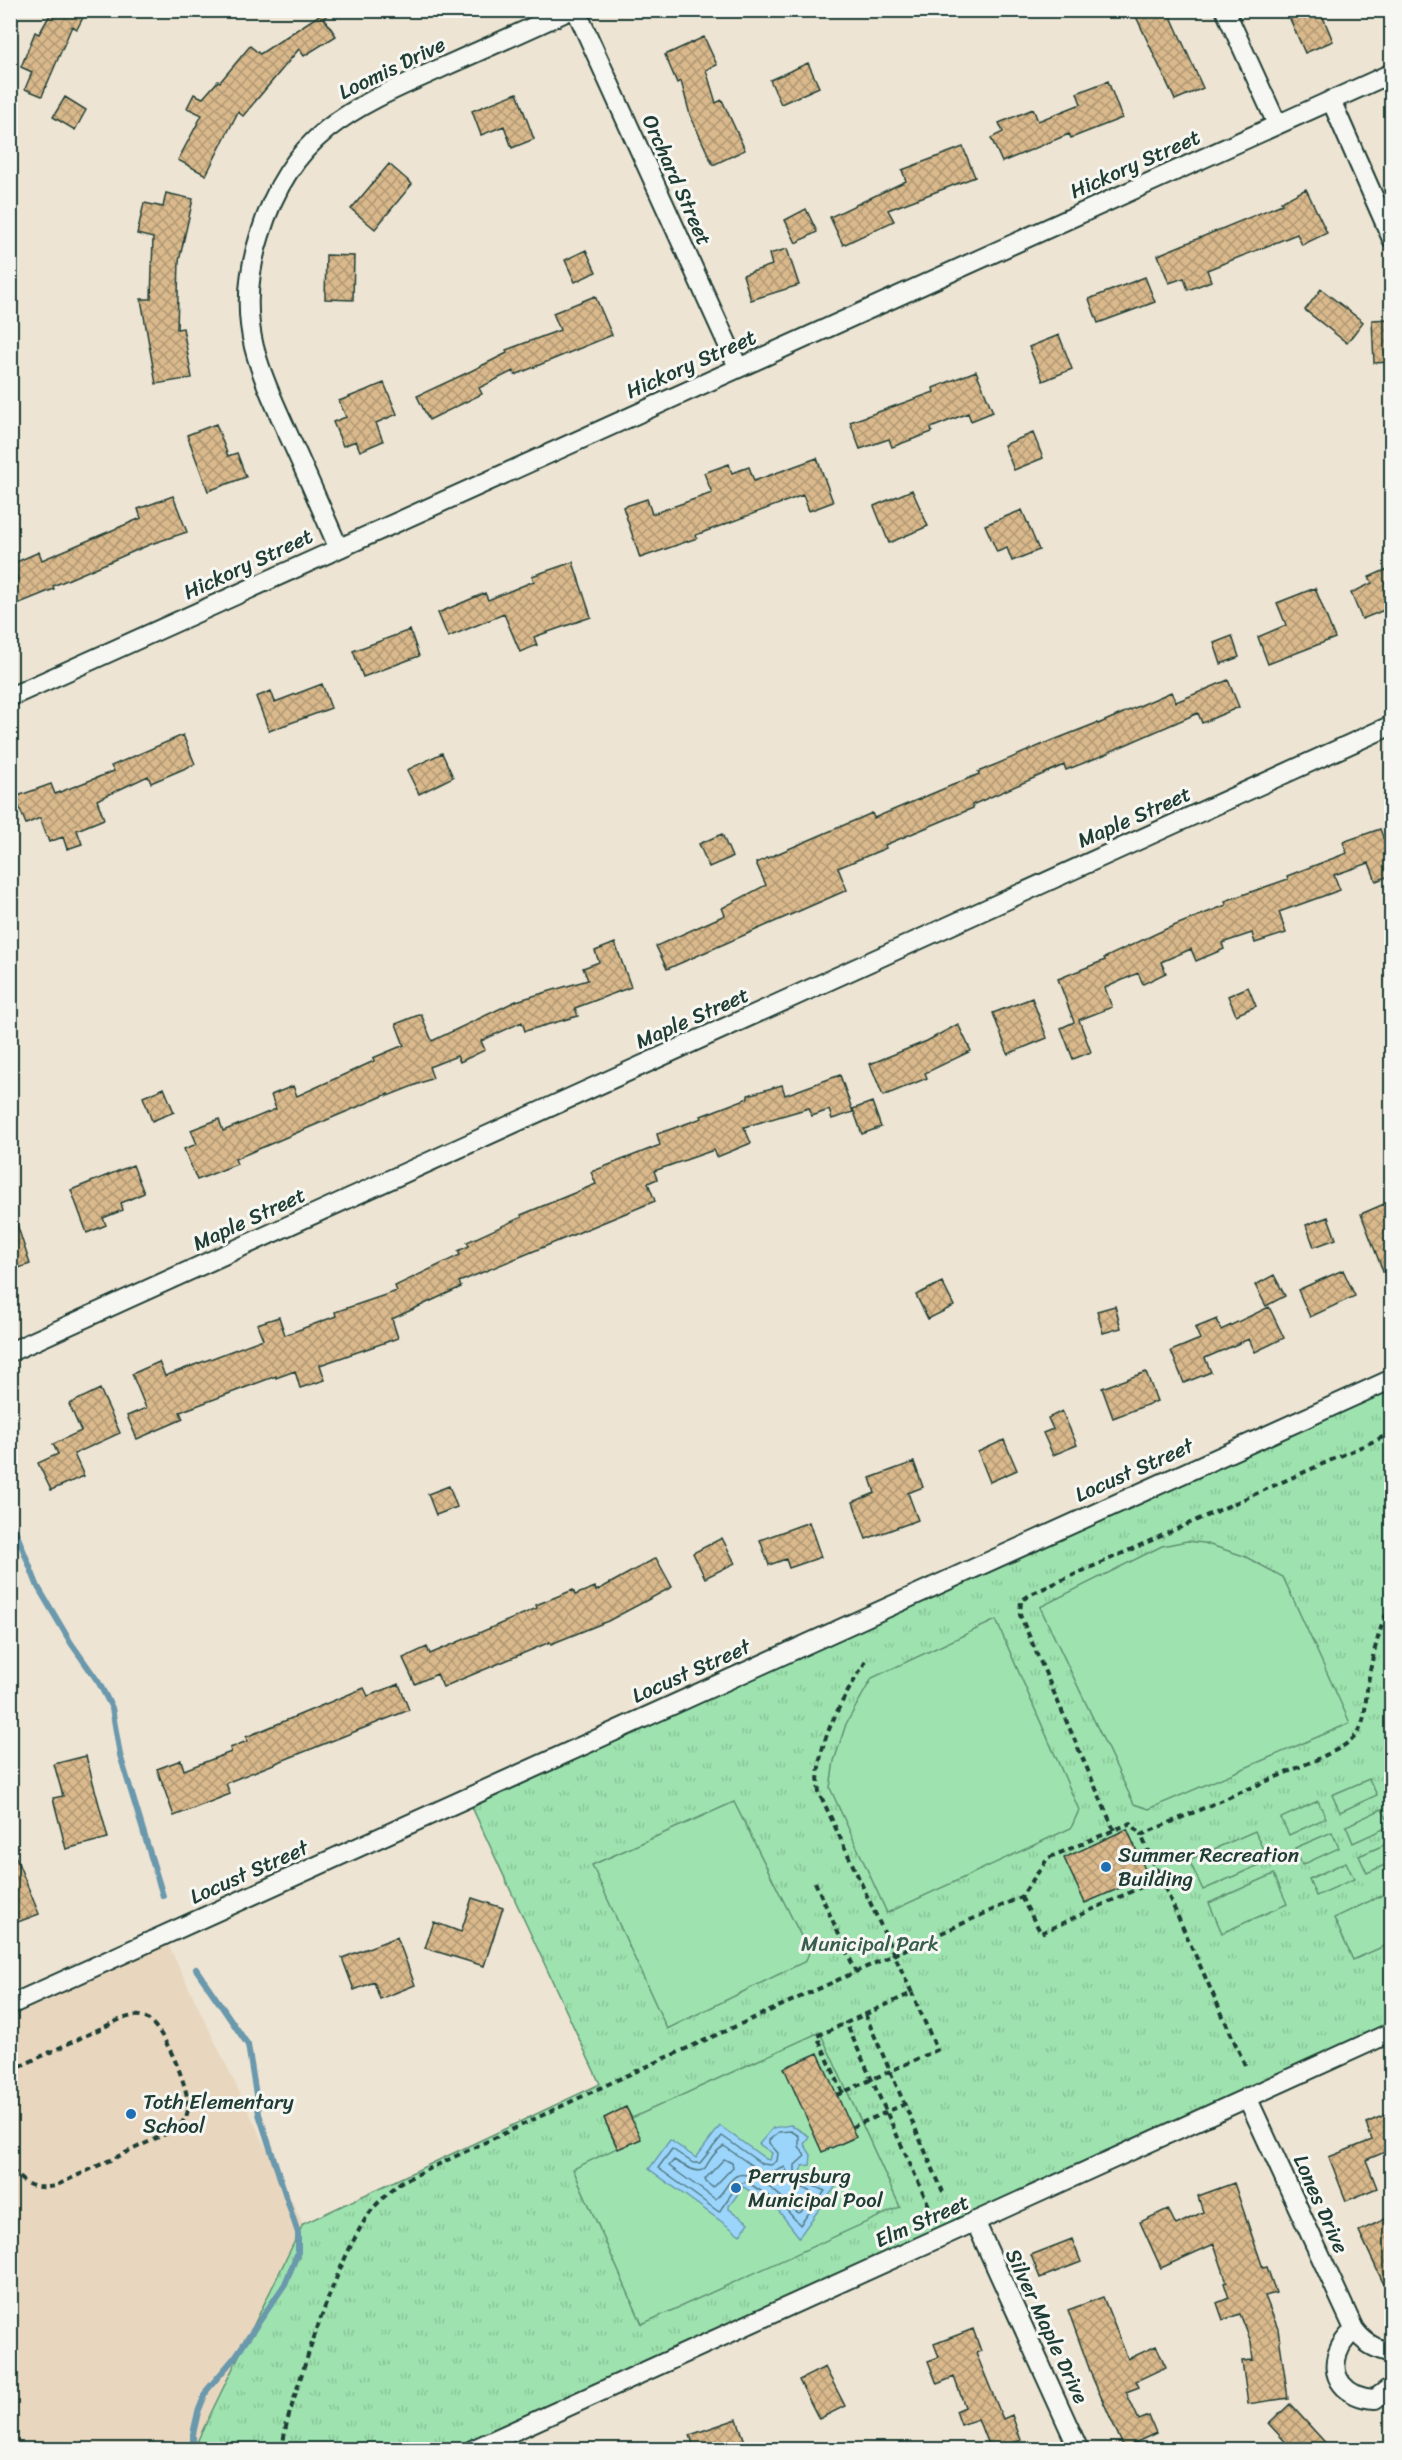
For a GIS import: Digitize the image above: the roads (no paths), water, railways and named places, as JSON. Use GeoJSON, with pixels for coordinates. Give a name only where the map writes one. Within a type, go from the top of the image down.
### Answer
{"type":"FeatureCollection","features":[{"type":"Feature","properties":{"kind":"street","name":"Loomis Drive"},"geometry":{"type":"LineString","coordinates":[[339,548],[264,380],[254,347],[249,321],[250,277],[265,217],[291,167],[325,130],[350,111],[392,89],[570,10]]}},
{"type":"Feature","properties":{"kind":"street","name":"Orchard Street"},"geometry":{"type":"LineString","coordinates":[[576,10],[738,367]]}},
{"type":"Feature","properties":{"kind":"street"},"geometry":{"type":"LineString","coordinates":[[1225,10],[1277,124]]}},
{"type":"Feature","properties":{"kind":"street","name":"Hickory Street"},"geometry":{"type":"LineString","coordinates":[[10,697],[1392,73]]}},
{"type":"Feature","properties":{"kind":"street"},"geometry":{"type":"LineString","coordinates":[[1331,100],[1392,239]]}},
{"type":"Feature","properties":{"kind":"street","name":"Maple Street"},"geometry":{"type":"LineString","coordinates":[[10,1352],[1392,725]]}},
{"type":"Feature","properties":{"kind":"street","name":"Locust Street"},"geometry":{"type":"LineString","coordinates":[[10,2005],[1392,1379]]}},
{"type":"Feature","properties":{"kind":"street","name":"Elm Street"},"geometry":{"type":"LineString","coordinates":[[472,2450],[1392,2032]]}},
{"type":"Feature","properties":{"kind":"street","name":"Lones Drive"},"geometry":{"type":"LineString","coordinates":[[1247,2097],[1354,2329],[1362,2340],[1392,2353]]}},
{"type":"Feature","properties":{"kind":"street","name":"Silver Maple Drive"},"geometry":{"type":"LineString","coordinates":[[975,2222],[1079,2450]]}},
{"type":"Feature","properties":{"kind":"street"},"geometry":{"type":"LineString","coordinates":[[1354,2329],[1340,2348],[1336,2370],[1341,2384],[1350,2393],[1368,2399],[1376,2399],[1392,2386]]}},
{"type":"Feature","properties":{"kind":"water"},"geometry":{"type":"Polygon","coordinates":[[[791,2125],[809,2136],[804,2144],[811,2155],[810,2165],[802,2166],[801,2172],[805,2176],[836,2186],[799,2237],[778,2210],[743,2187],[729,2206],[729,2209],[749,2223],[740,2235],[649,2169],[670,2140],[696,2158],[720,2126],[770,2160],[772,2153],[759,2144],[773,2128],[791,2125]]]}},
{"type":"Feature","properties":{"kind":"waterway"},"geometry":{"type":"LineString","coordinates":[[10,1517],[38,1587],[71,1643],[99,1683],[112,1708],[120,1755],[163,1896]]}},
{"type":"Feature","properties":{"kind":"waterway"},"geometry":{"type":"LineString","coordinates":[[193,2450],[193,2434],[198,2412],[207,2390],[235,2357],[285,2284],[298,2252],[298,2233],[259,2114],[248,2045],[196,1969]]}},
{"type":"Feature","properties":{"kind":"place","name":"Summer Recreation Building"},"geometry":{"type":"Point","coordinates":[1106,1867]}},
{"type":"Feature","properties":{"kind":"place","name":"Toth Elementary School"},"geometry":{"type":"Point","coordinates":[131,2114]}},
{"type":"Feature","properties":{"kind":"place","name":"Perrysburg Municipal Pool"},"geometry":{"type":"Point","coordinates":[736,2188]}},
{"type":"Feature","properties":{"kind":"park label","name":"Municipal Park"},"geometry":{"type":"Point","coordinates":[870,1944]}}]}
